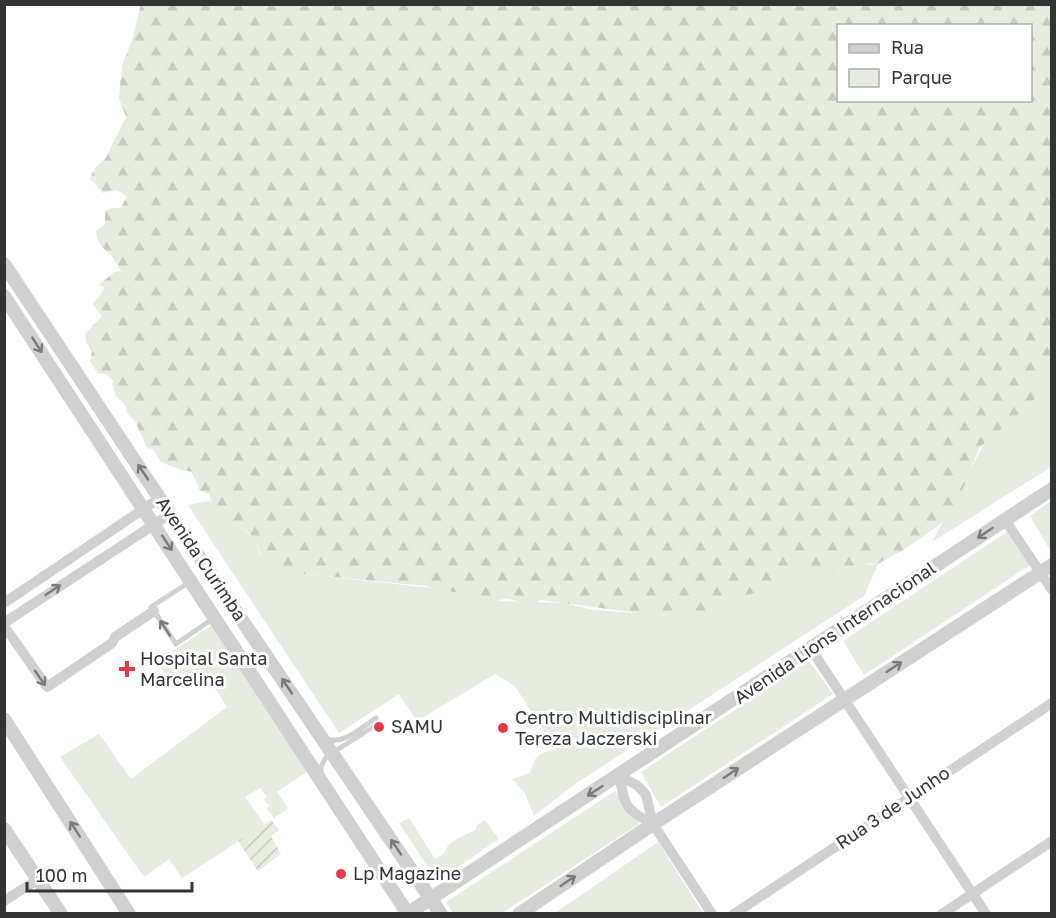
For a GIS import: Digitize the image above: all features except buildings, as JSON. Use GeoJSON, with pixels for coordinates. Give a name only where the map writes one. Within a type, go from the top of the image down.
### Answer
{"type":"FeatureCollection","features":[{"type":"Feature","properties":{"kind":"street","name":"Avenida Curimba"},"geometry":{"type":"LineString","coordinates":[[4,264],[441,914]]}},
{"type":"Feature","properties":{"kind":"street","name":"Avenida Curimba"},"geometry":{"type":"LineString","coordinates":[[4,296],[10,317],[145,508],[408,913]]}},
{"type":"Feature","properties":{"kind":"street"},"geometry":{"type":"LineString","coordinates":[[10,317],[31,304]]}},
{"type":"Feature","properties":{"kind":"street","name":"Avenida Lions Internacional"},"geometry":{"type":"LineString","coordinates":[[408,913],[620,776],[1052,489]]}},
{"type":"Feature","properties":{"kind":"street"},"geometry":{"type":"LineString","coordinates":[[4,603],[160,498]]}},
{"type":"Feature","properties":{"kind":"street"},"geometry":{"type":"LineString","coordinates":[[154,611],[115,637],[112,643],[46,687],[6,626],[170,514]]}},
{"type":"Feature","properties":{"kind":"street"},"geometry":{"type":"LineString","coordinates":[[1005,520],[1046,569],[1052,590]]}},
{"type":"Feature","properties":{"kind":"street"},"geometry":{"type":"LineString","coordinates":[[519,914],[653,824],[1046,569]]}},
{"type":"Feature","properties":{"kind":"street"},"geometry":{"type":"LineString","coordinates":[[811,649],[986,914]]}},
{"type":"Feature","properties":{"kind":"street","name":"Rua 3 de Junho"},"geometry":{"type":"LineString","coordinates":[[734,914],[1052,703]]}},
{"type":"Feature","properties":{"kind":"street"},"geometry":{"type":"LineString","coordinates":[[4,719],[129,914]]}},
{"type":"Feature","properties":{"kind":"street"},"geometry":{"type":"LineString","coordinates":[[620,776],[626,805],[635,815],[653,824]]}},
{"type":"Feature","properties":{"kind":"street"},"geometry":{"type":"LineString","coordinates":[[620,776],[643,790],[648,800],[653,824],[712,914]]}},
{"type":"Feature","properties":{"kind":"street"},"geometry":{"type":"LineString","coordinates":[[4,829],[61,914]]}},
{"type":"Feature","properties":{"kind":"street"},"geometry":{"type":"LineString","coordinates":[[942,914],[1052,841]]}},
{"type":"Feature","properties":{"kind":"street"},"geometry":{"type":"LineString","coordinates":[[4,901],[37,880]]}},
{"type":"Feature","properties":{"kind":"lane"},"geometry":{"type":"LineString","coordinates":[[192,581],[152,607],[154,611],[176,644],[215,617]]}},
{"type":"Feature","properties":{"kind":"lane"},"geometry":{"type":"LineString","coordinates":[[317,730],[335,742],[377,721],[326,757],[321,767],[322,781]]}},
{"type":"Feature","properties":{"kind":"green space"},"geometry":{"type":"Polygon","coordinates":[[[141,4],[1051,5],[1052,355],[1034,400],[979,448],[955,509],[939,525],[905,549],[878,564],[870,563],[842,573],[834,572],[822,576],[803,577],[797,567],[764,591],[742,596],[712,612],[653,615],[541,600],[529,603],[506,599],[486,603],[451,591],[441,595],[435,589],[426,586],[292,571],[277,574],[267,567],[254,538],[220,512],[211,501],[209,494],[200,491],[192,472],[161,462],[153,449],[147,448],[135,421],[127,413],[126,406],[116,396],[113,381],[106,374],[98,373],[90,362],[92,351],[86,342],[85,334],[102,316],[92,304],[104,290],[104,287],[99,285],[114,272],[121,271],[97,239],[96,231],[105,224],[105,211],[121,208],[126,197],[116,190],[103,193],[90,179],[94,169],[105,159],[126,117],[119,98],[122,65],[132,41],[141,4]]]}},
{"type":"Feature","properties":{"kind":"green space"},"geometry":{"type":"Polygon","coordinates":[[[1051,318],[1051,467],[932,542],[1051,318]]]}},
{"type":"Feature","properties":{"kind":"green space"},"geometry":{"type":"Polygon","coordinates":[[[210,501],[254,538],[261,556],[278,574],[292,571],[451,590],[496,601],[565,603],[593,610],[667,615],[797,567],[878,564],[864,596],[575,784],[534,816],[525,793],[512,779],[530,773],[538,756],[555,749],[515,686],[495,674],[417,721],[399,694],[339,733],[188,505],[210,501]]]}},
{"type":"Feature","properties":{"kind":"green space"},"geometry":{"type":"Polygon","coordinates":[[[1051,501],[1052,550],[1050,550],[1030,516],[1051,501]]]}},
{"type":"Feature","properties":{"kind":"green space"},"geometry":{"type":"Polygon","coordinates":[[[1007,532],[1030,565],[864,675],[843,641],[1007,532]]]}},
{"type":"Feature","properties":{"kind":"green space"},"geometry":{"type":"Polygon","coordinates":[[[213,624],[308,771],[277,792],[288,809],[274,818],[266,808],[269,806],[264,799],[267,797],[260,788],[245,797],[264,824],[182,878],[169,859],[144,877],[60,757],[99,734],[131,779],[227,707],[203,669],[175,688],[157,662],[213,624]]]}},
{"type":"Feature","properties":{"kind":"green space"},"geometry":{"type":"Polygon","coordinates":[[[809,661],[833,694],[661,807],[641,772],[809,661]]]}},
{"type":"Feature","properties":{"kind":"green space"},"geometry":{"type":"Polygon","coordinates":[[[615,791],[639,824],[502,913],[453,913],[446,902],[615,791]]]}},
{"type":"Feature","properties":{"kind":"green space"},"geometry":{"type":"Polygon","coordinates":[[[409,818],[435,859],[444,854],[449,845],[475,830],[477,825],[485,820],[499,839],[437,881],[399,823],[409,818]]]}},
{"type":"Feature","properties":{"kind":"green space"},"geometry":{"type":"Polygon","coordinates":[[[271,820],[279,830],[271,836],[281,854],[258,871],[238,841],[271,820]]]}},
{"type":"Feature","properties":{"kind":"green space"},"geometry":{"type":"Polygon","coordinates":[[[658,842],[703,913],[555,913],[658,842]]]}},
{"type":"Feature","properties":{"kind":"place","name":"Hospital Santa Marcelina"},"geometry":{"type":"Point","coordinates":[127,669]}},
{"type":"Feature","properties":{"kind":"place","name":"SAMU"},"geometry":{"type":"Point","coordinates":[379,727]}},
{"type":"Feature","properties":{"kind":"place","name":"Centro Multidisciplinar Tereza Jaczerski"},"geometry":{"type":"Point","coordinates":[503,728]}},
{"type":"Feature","properties":{"kind":"place","name":"Lp Magazine"},"geometry":{"type":"Point","coordinates":[341,874]}}]}
